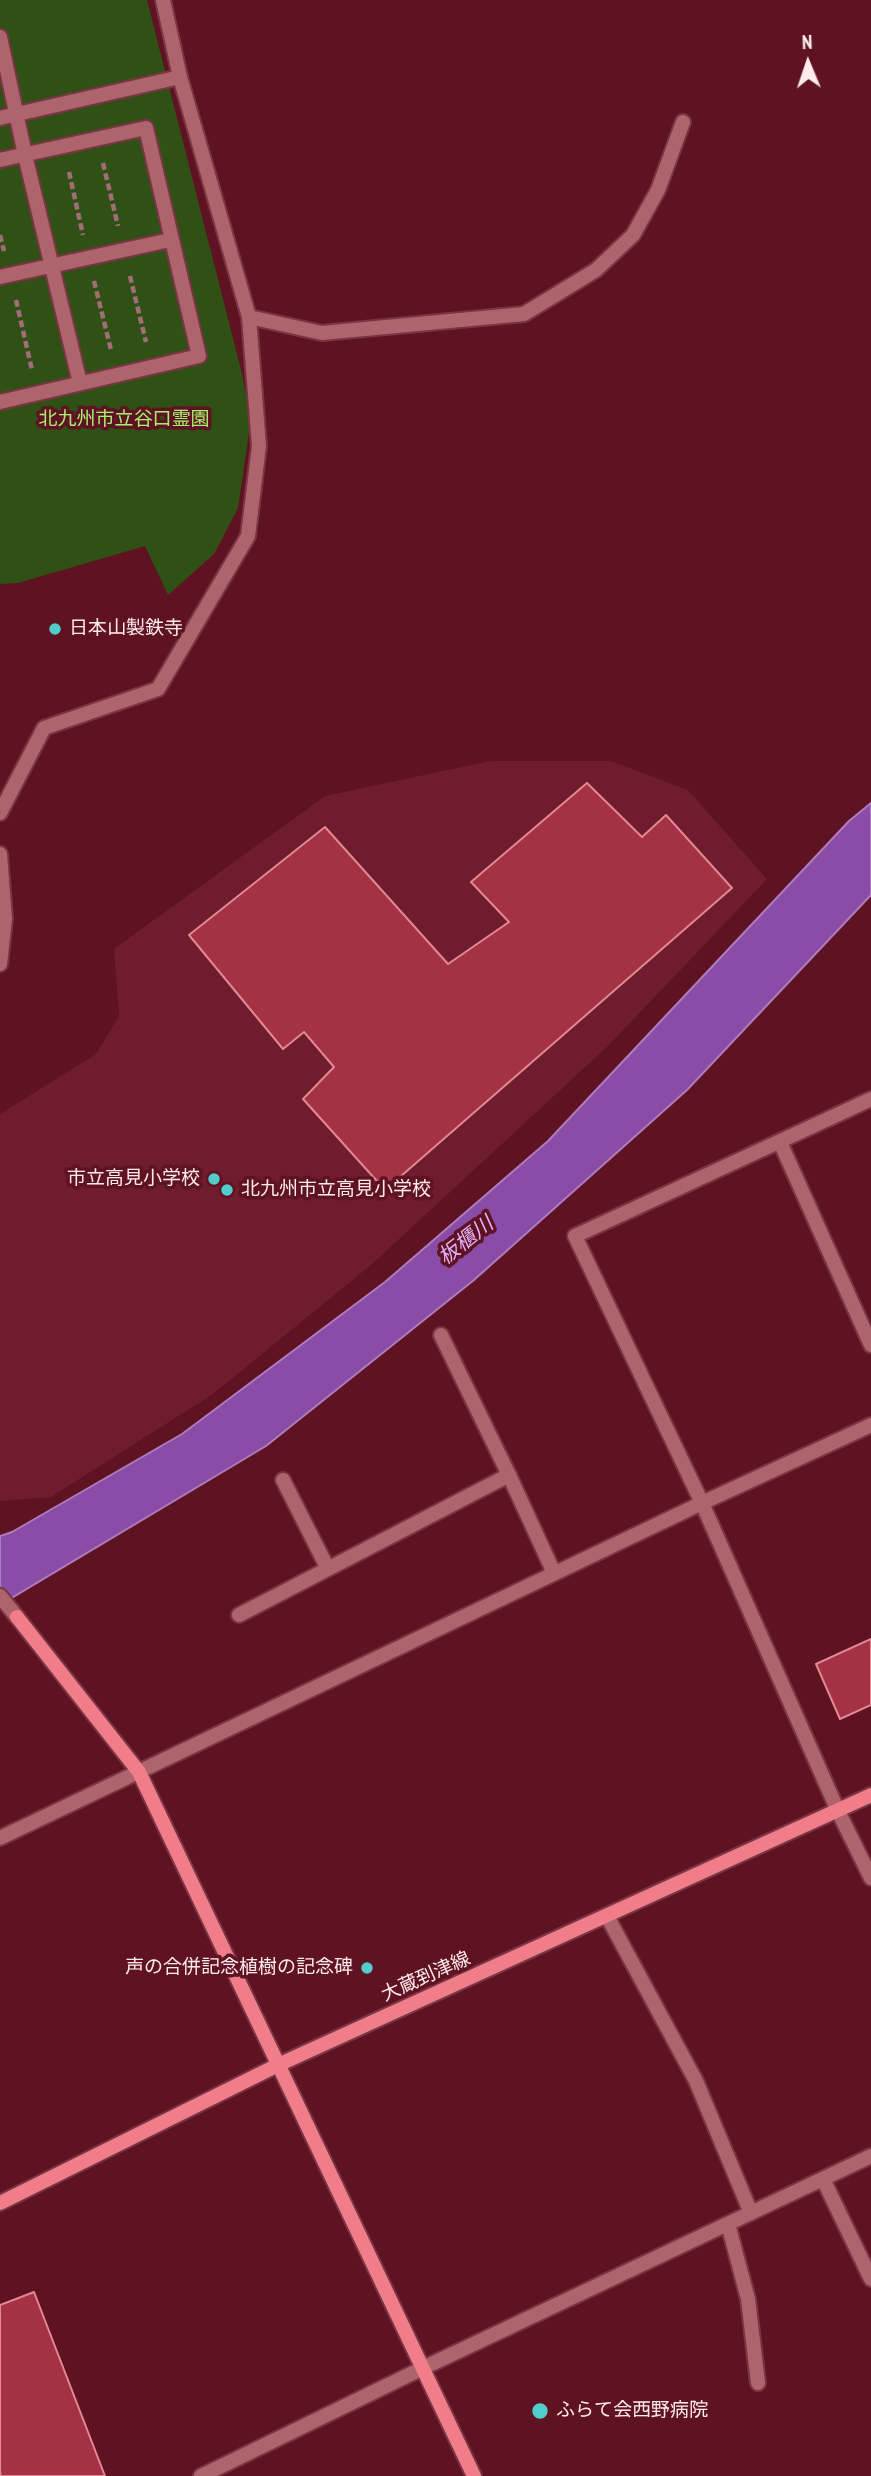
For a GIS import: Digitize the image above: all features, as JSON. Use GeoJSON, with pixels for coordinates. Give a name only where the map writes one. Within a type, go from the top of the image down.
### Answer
{"type":"FeatureCollection","features":[{"type":"Feature","properties":{"kind":"street"},"geometry":{"type":"LineString","coordinates":[[0,813],[44,728],[158,689],[248,536],[259,446],[248,317],[180,77],[163,0]]}},
{"type":"Feature","properties":{"kind":"street"},"geometry":{"type":"LineString","coordinates":[[0,37],[25,155],[80,383]]}},
{"type":"Feature","properties":{"kind":"street"},"geometry":{"type":"LineString","coordinates":[[0,118],[180,77]]}},
{"type":"Feature","properties":{"kind":"street"},"geometry":{"type":"LineString","coordinates":[[248,317],[322,333],[524,314],[596,270],[633,235],[658,190],[683,122]]}},
{"type":"Feature","properties":{"kind":"street"},"geometry":{"type":"LineString","coordinates":[[0,160],[146,128],[199,356],[0,402]]}},
{"type":"Feature","properties":{"kind":"street"},"geometry":{"type":"LineString","coordinates":[[5,276],[170,240]]}},
{"type":"Feature","properties":{"kind":"street"},"geometry":{"type":"LineString","coordinates":[[0,854],[5,919],[0,964]]}},
{"type":"Feature","properties":{"kind":"street"},"geometry":{"type":"LineString","coordinates":[[871,1099],[575,1236],[702,1503],[838,1811],[871,1878]]}},
{"type":"Feature","properties":{"kind":"street"},"geometry":{"type":"LineString","coordinates":[[780,1142],[871,1345]]}},
{"type":"Feature","properties":{"kind":"street"},"geometry":{"type":"LineString","coordinates":[[441,1335],[554,1573]]}},
{"type":"Feature","properties":{"kind":"street"},"geometry":{"type":"LineString","coordinates":[[0,1838],[871,1425]]}},
{"type":"Feature","properties":{"kind":"street"},"geometry":{"type":"LineString","coordinates":[[239,1615],[509,1475]]}},
{"type":"Feature","properties":{"kind":"street"},"geometry":{"type":"LineString","coordinates":[[283,1480],[328,1569]]}},
{"type":"Feature","properties":{"kind":"street"},"geometry":{"type":"LineString","coordinates":[[0,1596],[139,1772],[474,2476]]}},
{"type":"Feature","properties":{"kind":"street","name":"大蔵到津線"},"geometry":{"type":"LineString","coordinates":[[0,2203],[280,2064],[871,1795]]}},
{"type":"Feature","properties":{"kind":"street"},"geometry":{"type":"LineString","coordinates":[[607,1916],[696,2081],[751,2213]]}},
{"type":"Feature","properties":{"kind":"street"},"geometry":{"type":"LineString","coordinates":[[201,2476],[871,2156]]}},
{"type":"Feature","properties":{"kind":"street"},"geometry":{"type":"LineString","coordinates":[[823,2179],[871,2279]]}},
{"type":"Feature","properties":{"kind":"street"},"geometry":{"type":"LineString","coordinates":[[728,2224],[748,2299],[758,2383]]}},
{"type":"Feature","properties":{"kind":"path"},"geometry":{"type":"LineString","coordinates":[[0,235],[5,276],[38,393]]}},
{"type":"Feature","properties":{"kind":"shaded area","name":"北九州市立高見小学校"},"geometry":{"type":"Polygon","coordinates":[[[490,761],[611,761],[688,790],[767,879],[608,1046],[371,1265],[213,1394],[51,1497],[0,1501],[0,1114],[96,1054],[119,1016],[114,949],[325,796],[490,761]]]}},
{"type":"Feature","properties":{"kind":"green space","name":"北九州市立谷口霊園"},"geometry":{"type":"Polygon","coordinates":[[[0,0],[147,0],[242,374],[251,419],[238,508],[214,554],[168,595],[145,546],[18,583],[0,584],[0,0]]]}},
{"type":"Feature","properties":{"kind":"water","name":"板櫃川"},"geometry":{"type":"Polygon","coordinates":[[[871,803],[871,895],[687,1090],[474,1280],[266,1446],[0,1605],[0,1536],[12,1532],[182,1434],[385,1282],[548,1141],[849,821],[871,803]]]}},
{"type":"Feature","properties":{"kind":"building"},"geometry":{"type":"Polygon","coordinates":[[[587,783],[642,837],[666,815],[732,888],[385,1190],[303,1099],[334,1067],[304,1032],[283,1049],[189,935],[325,827],[448,964],[509,922],[471,882],[587,783]]]}},
{"type":"Feature","properties":{"kind":"building"},"geometry":{"type":"Polygon","coordinates":[[[871,1639],[871,1705],[840,1719],[816,1664],[871,1639]]]}},
{"type":"Feature","properties":{"kind":"building"},"geometry":{"type":"Polygon","coordinates":[[[34,2292],[105,2476],[1,2476],[0,2305],[34,2292]]]}},
{"type":"Feature","properties":{"kind":"place","name":"日本山製鉄寺"},"geometry":{"type":"Point","coordinates":[55,629]}},
{"type":"Feature","properties":{"kind":"place","name":"市立高見小学校"},"geometry":{"type":"Point","coordinates":[214,1179]}},
{"type":"Feature","properties":{"kind":"place","name":"北九州市立高見小学校"},"geometry":{"type":"Point","coordinates":[227,1190]}},
{"type":"Feature","properties":{"kind":"place","name":"声の合併記念植樹の記念碑"},"geometry":{"type":"Point","coordinates":[367,1968]}},
{"type":"Feature","properties":{"kind":"place","name":"ふらて会西野病院"},"geometry":{"type":"Point","coordinates":[540,2411]}}]}
